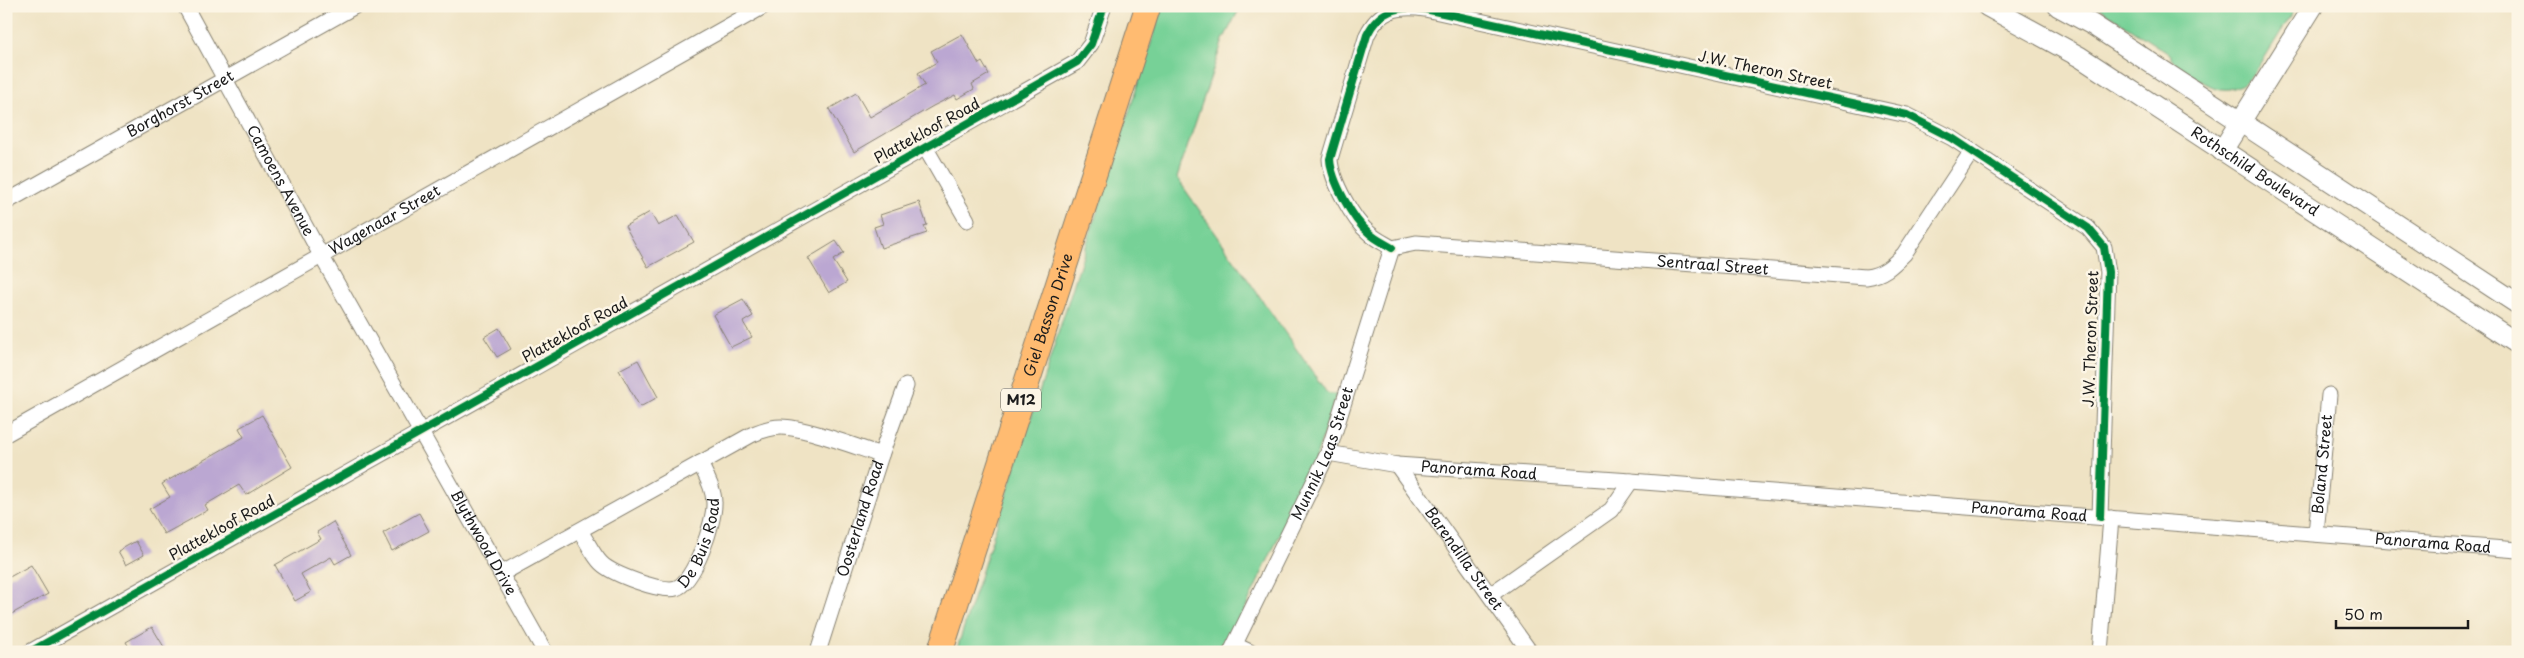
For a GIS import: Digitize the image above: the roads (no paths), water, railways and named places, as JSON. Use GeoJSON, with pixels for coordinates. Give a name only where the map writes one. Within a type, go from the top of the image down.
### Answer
{"type":"FeatureCollection","features":[{"type":"Feature","properties":{"kind":"main road","name":"Giel Basson Drive"},"geometry":{"type":"LineString","coordinates":[[940,652],[1148,6]]}},
{"type":"Feature","properties":{"kind":"street","name":"Camoens Avenue"},"geometry":{"type":"LineString","coordinates":[[185,6],[322,257],[421,432]]}},
{"type":"Feature","properties":{"kind":"street","name":"Borghorst Street"},"geometry":{"type":"LineString","coordinates":[[6,202],[355,6]]}},
{"type":"Feature","properties":{"kind":"street","name":"Wagenaar Street"},"geometry":{"type":"LineString","coordinates":[[6,434],[764,6]]}},
{"type":"Feature","properties":{"kind":"street","name":"Plattekloof Road"},"geometry":{"type":"LineString","coordinates":[[30,652],[1077,62],[1091,44],[1104,6]]}},
{"type":"Feature","properties":{"kind":"street","name":"Rothschild Boulevard"},"geometry":{"type":"LineString","coordinates":[[1987,6],[2080,56],[2518,344]]}},
{"type":"Feature","properties":{"kind":"street"},"geometry":{"type":"LineString","coordinates":[[2058,6],[2093,25],[2518,304]]}},
{"type":"Feature","properties":{"kind":"street"},"geometry":{"type":"LineString","coordinates":[[2222,151],[2313,6]]}},
{"type":"Feature","properties":{"kind":"street","name":"J.W. Theron Street"},"geometry":{"type":"LineString","coordinates":[[1392,248],[1368,233],[1353,212],[1336,185],[1330,159],[1367,35],[1377,20],[1395,8],[1409,7],[1434,11],[1907,115],[1926,123],[1972,151],[2088,228],[2104,247],[2108,272],[2105,517],[2100,652]]}},
{"type":"Feature","properties":{"kind":"street"},"geometry":{"type":"LineString","coordinates":[[925,147],[967,220]]}},
{"type":"Feature","properties":{"kind":"street","name":"Sentraal Street"},"geometry":{"type":"LineString","coordinates":[[1392,248],[1416,243],[1866,277],[1876,275],[1895,264],[1904,254],[1972,151]]}},
{"type":"Feature","properties":{"kind":"street","name":"Munnik Laas Street"},"geometry":{"type":"LineString","coordinates":[[1233,648],[1328,453],[1392,248]]}},
{"type":"Feature","properties":{"kind":"street","name":"Oosterland Road"},"geometry":{"type":"LineString","coordinates":[[818,652],[881,455],[906,386]]}},
{"type":"Feature","properties":{"kind":"street","name":"Boland Street"},"geometry":{"type":"LineString","coordinates":[[2316,534],[2329,395]]}},
{"type":"Feature","properties":{"kind":"street"},"geometry":{"type":"LineString","coordinates":[[501,574],[751,435],[782,427],[881,455]]}},
{"type":"Feature","properties":{"kind":"street","name":"Blythwood Drive"},"geometry":{"type":"LineString","coordinates":[[421,432],[544,652]]}},
{"type":"Feature","properties":{"kind":"street","name":"Panorama Road"},"geometry":{"type":"LineString","coordinates":[[1328,453],[1397,465],[1631,481],[1941,507],[2105,517],[2518,550]]}},
{"type":"Feature","properties":{"kind":"street","name":"De Buis Road"},"geometry":{"type":"LineString","coordinates":[[580,531],[601,563],[616,573],[670,590],[678,588],[690,576],[696,565],[715,505],[713,493],[700,463]]}},
{"type":"Feature","properties":{"kind":"street","name":"Barendilla Street"},"geometry":{"type":"LineString","coordinates":[[1397,465],[1530,652]]}},
{"type":"Feature","properties":{"kind":"street"},"geometry":{"type":"LineString","coordinates":[[1490,595],[1611,510],[1631,481]]}},
{"type":"Feature","properties":{"kind":"street"},"geometry":{"type":"LineString","coordinates":[[1233,648],[1250,652]]}}]}
